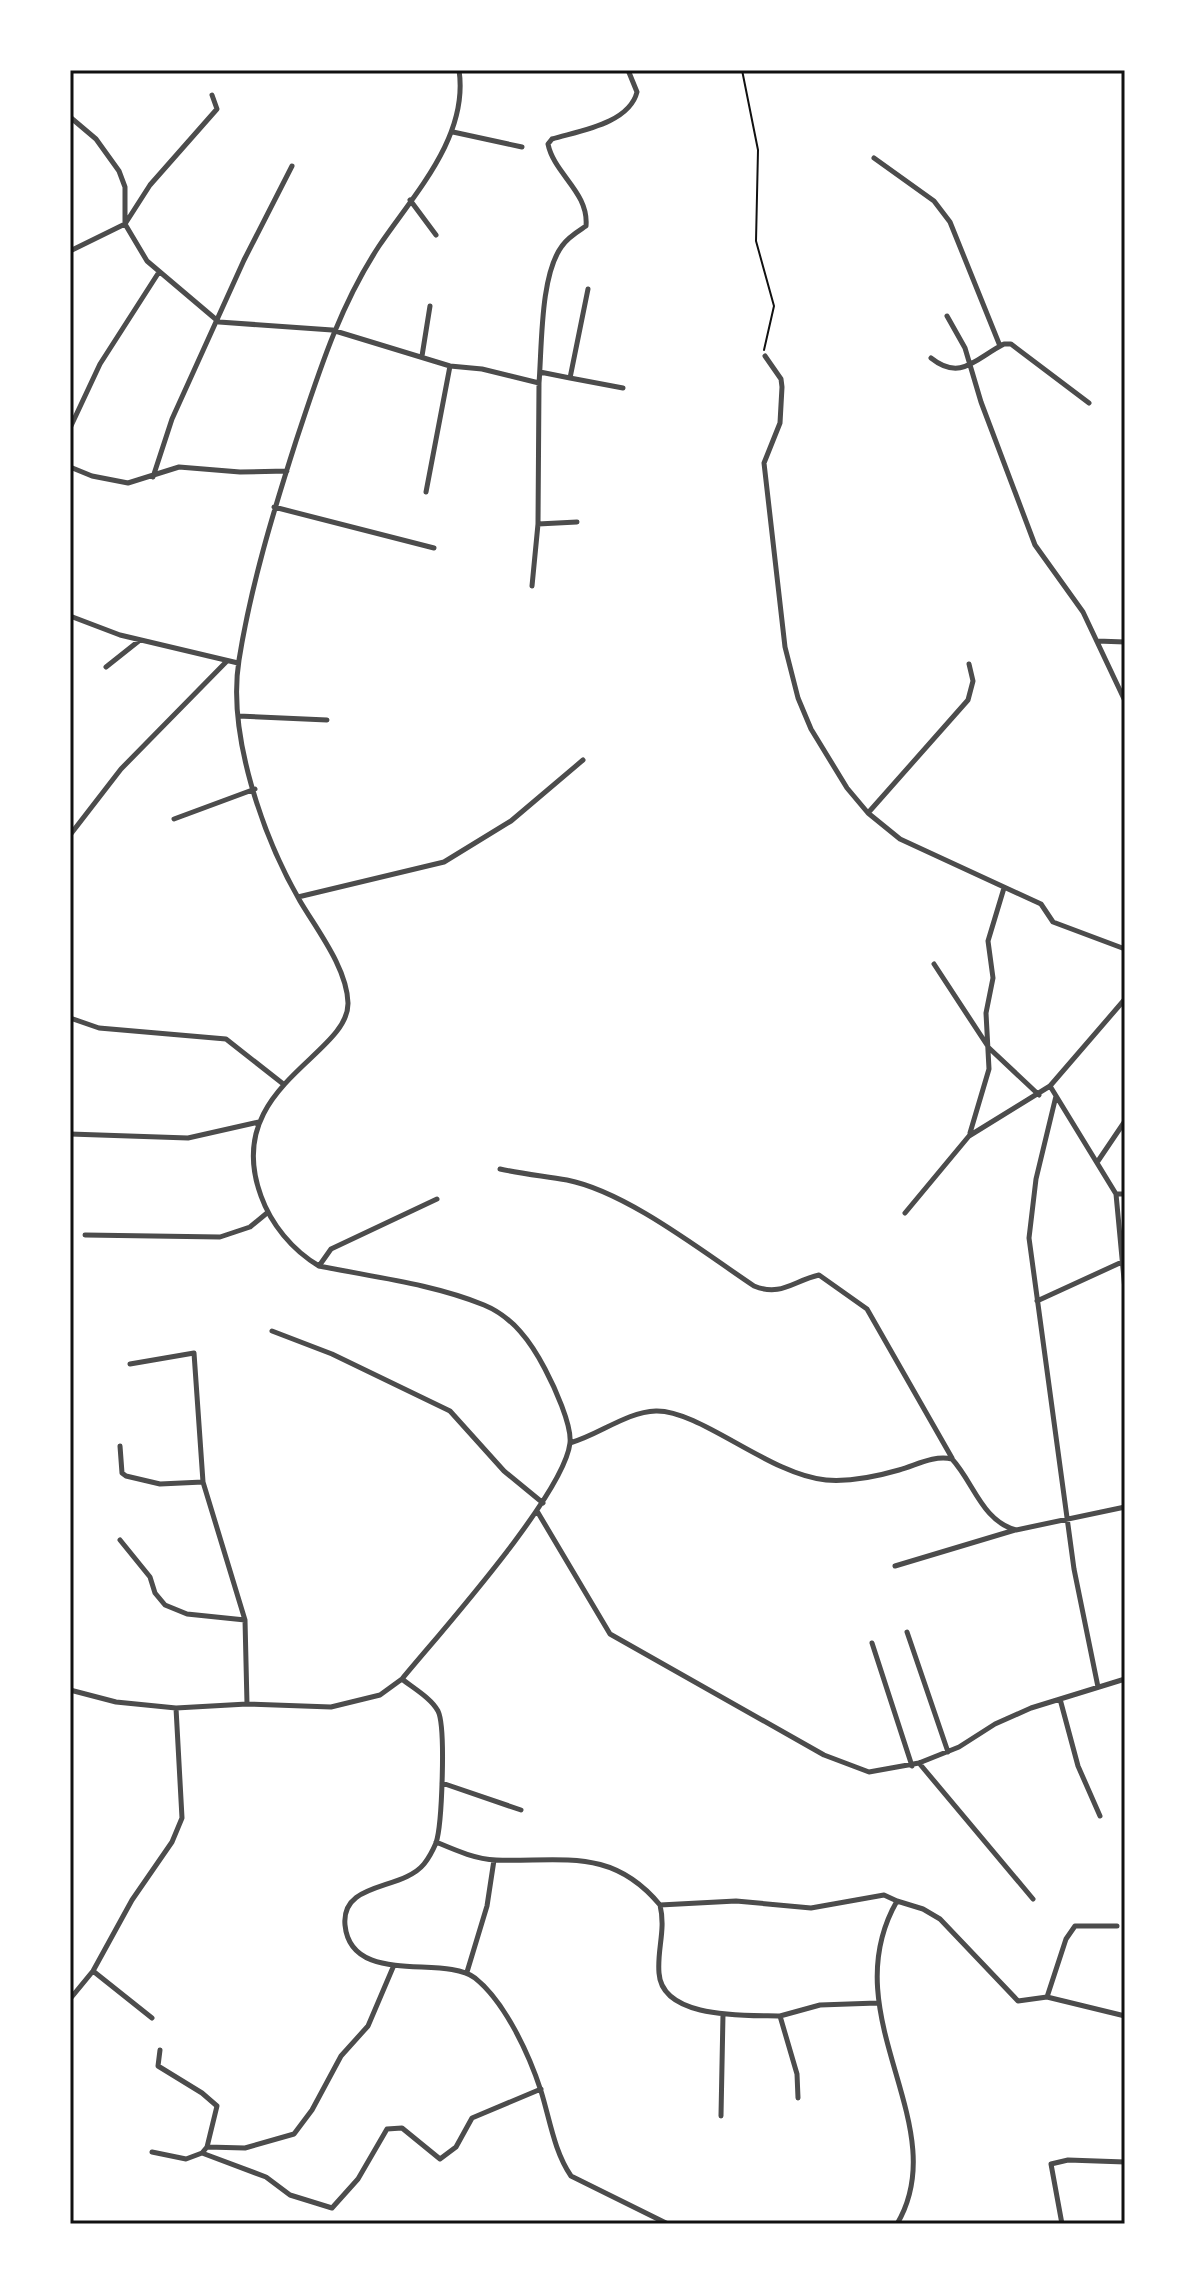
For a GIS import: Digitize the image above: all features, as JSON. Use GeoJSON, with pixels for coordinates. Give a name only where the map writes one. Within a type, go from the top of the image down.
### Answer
{"type":"FeatureCollection","features":[{"type":"Feature","properties":{"kind":"street"},"geometry":{"type":"LineString","coordinates":[[70,1690],[116,1702],[176,1708],[247,1704],[345,1706],[380,1695],[402,1679],[537,1511],[570,1443],[557,1391],[532,1344],[512,1323],[486,1305],[418,1286],[319,1266],[282,1233],[267,1213],[257,1186],[254,1157],[259,1122],[282,1083],[339,1027],[348,1003],[342,978],[298,897],[270,836],[238,716],[238,663],[274,507],[332,330],[361,274],[453,132],[462,92],[459,70]]}},
{"type":"Feature","properties":{"kind":"street"},"geometry":{"type":"LineString","coordinates":[[532,586],[538,524],[539,383],[544,312],[559,249],[586,226],[587,216],[583,200],[548,144],[552,139],[611,120],[626,110],[637,92],[628,70]]}},
{"type":"Feature","properties":{"kind":"street"},"geometry":{"type":"LineString","coordinates":[[70,251],[125,224],[150,185],[217,109],[212,95]]}},
{"type":"Feature","properties":{"kind":"street"},"geometry":{"type":"LineString","coordinates":[[70,117],[96,139],[119,171],[125,187],[125,224],[147,261],[219,322],[332,330],[450,366],[539,383]]}},
{"type":"Feature","properties":{"kind":"street"},"geometry":{"type":"LineString","coordinates":[[453,132],[522,147]]}},
{"type":"Feature","properties":{"kind":"street"},"geometry":{"type":"LineString","coordinates":[[874,158],[934,201],[950,222],[1000,346]]}},
{"type":"Feature","properties":{"kind":"street"},"geometry":{"type":"LineString","coordinates":[[153,477],[172,419],[219,322],[244,260],[292,166]]}},
{"type":"Feature","properties":{"kind":"street"},"geometry":{"type":"LineString","coordinates":[[410,200],[436,235]]}},
{"type":"Feature","properties":{"kind":"street"},"geometry":{"type":"LineString","coordinates":[[70,428],[100,364],[159,272]]}},
{"type":"Feature","properties":{"kind":"street"},"geometry":{"type":"LineString","coordinates":[[570,378],[588,289]]}},
{"type":"Feature","properties":{"kind":"street"},"geometry":{"type":"LineString","coordinates":[[422,356],[430,306]]}},
{"type":"Feature","properties":{"kind":"street"},"geometry":{"type":"LineString","coordinates":[[947,316],[960,337],[1035,545],[1083,612],[1125,701]]}},
{"type":"Feature","properties":{"kind":"street"},"geometry":{"type":"LineString","coordinates":[[931,358],[948,369],[958,370],[1006,343],[1017,347],[1089,403]]}},
{"type":"Feature","properties":{"kind":"street"},"geometry":{"type":"LineString","coordinates":[[765,356],[778,374],[782,387],[780,423],[764,463],[790,670],[798,698],[830,765],[868,813],[900,839],[1041,904],[1053,922],[1125,949]]}},
{"type":"Feature","properties":{"kind":"street"},"geometry":{"type":"LineString","coordinates":[[426,492],[450,366]]}},
{"type":"Feature","properties":{"kind":"street"},"geometry":{"type":"LineString","coordinates":[[540,372],[623,388]]}},
{"type":"Feature","properties":{"kind":"street"},"geometry":{"type":"LineString","coordinates":[[70,467],[92,476],[128,483],[188,467],[240,472],[287,471]]}},
{"type":"Feature","properties":{"kind":"street"},"geometry":{"type":"LineString","coordinates":[[274,507],[434,548]]}},
{"type":"Feature","properties":{"kind":"street"},"geometry":{"type":"LineString","coordinates":[[538,524],[577,522]]}},
{"type":"Feature","properties":{"kind":"street"},"geometry":{"type":"LineString","coordinates":[[70,616],[141,639],[238,663]]}},
{"type":"Feature","properties":{"kind":"street"},"geometry":{"type":"LineString","coordinates":[[106,667],[141,639]]}},
{"type":"Feature","properties":{"kind":"street"},"geometry":{"type":"LineString","coordinates":[[1097,641],[1125,642]]}},
{"type":"Feature","properties":{"kind":"street"},"geometry":{"type":"LineString","coordinates":[[70,835],[129,761],[227,661]]}},
{"type":"Feature","properties":{"kind":"street"},"geometry":{"type":"LineString","coordinates":[[868,813],[968,700],[973,681],[969,664]]}},
{"type":"Feature","properties":{"kind":"street"},"geometry":{"type":"LineString","coordinates":[[238,716],[327,720]]}},
{"type":"Feature","properties":{"kind":"street"},"geometry":{"type":"LineString","coordinates":[[298,897],[444,862],[511,821],[583,760]]}},
{"type":"Feature","properties":{"kind":"street"},"geometry":{"type":"LineString","coordinates":[[174,819],[255,789]]}},
{"type":"Feature","properties":{"kind":"street"},"geometry":{"type":"LineString","coordinates":[[969,1136],[989,1069],[986,1013],[993,978],[989,931],[1004,888]]}},
{"type":"Feature","properties":{"kind":"street"},"geometry":{"type":"LineString","coordinates":[[934,964],[989,1048],[1039,1095]]}},
{"type":"Feature","properties":{"kind":"street"},"geometry":{"type":"LineString","coordinates":[[905,1213],[969,1136],[982,1125],[1050,1086],[1125,999]]}},
{"type":"Feature","properties":{"kind":"street"},"geometry":{"type":"LineString","coordinates":[[70,1018],[99,1028],[226,1039],[282,1083]]}},
{"type":"Feature","properties":{"kind":"street"},"geometry":{"type":"LineString","coordinates":[[1050,1086],[1116,1194],[1125,1290]]}},
{"type":"Feature","properties":{"kind":"street"},"geometry":{"type":"LineString","coordinates":[[1056,1096],[1029,1215],[1037,1301],[1067,1520],[1098,1687]]}},
{"type":"Feature","properties":{"kind":"street"},"geometry":{"type":"LineString","coordinates":[[1098,1161],[1125,1121]]}},
{"type":"Feature","properties":{"kind":"street"},"geometry":{"type":"LineString","coordinates":[[70,1134],[188,1138],[259,1122]]}},
{"type":"Feature","properties":{"kind":"street"},"geometry":{"type":"LineString","coordinates":[[500,1169],[536,1178],[567,1180],[594,1189],[664,1227],[754,1286],[769,1292],[782,1291],[819,1275],[842,1289],[867,1309],[875,1321],[952,1459],[989,1516],[1001,1526],[1016,1530]]}},
{"type":"Feature","properties":{"kind":"street"},"geometry":{"type":"LineString","coordinates":[[1116,1194],[1125,1194]]}},
{"type":"Feature","properties":{"kind":"street"},"geometry":{"type":"LineString","coordinates":[[319,1266],[331,1249],[437,1199]]}},
{"type":"Feature","properties":{"kind":"street"},"geometry":{"type":"LineString","coordinates":[[85,1235],[220,1237],[242,1230],[267,1213]]}},
{"type":"Feature","properties":{"kind":"street"},"geometry":{"type":"LineString","coordinates":[[1037,1301],[1122,1262]]}},
{"type":"Feature","properties":{"kind":"street"},"geometry":{"type":"LineString","coordinates":[[272,1331],[332,1354],[450,1411],[504,1471],[543,1503]]}},
{"type":"Feature","properties":{"kind":"street"},"geometry":{"type":"LineString","coordinates":[[130,1364],[194,1353],[203,1482],[245,1620],[247,1704]]}},
{"type":"Feature","properties":{"kind":"street"},"geometry":{"type":"LineString","coordinates":[[570,1443],[591,1437],[631,1416],[658,1411],[699,1425],[764,1460],[822,1479],[864,1479],[932,1459],[952,1459]]}},
{"type":"Feature","properties":{"kind":"street"},"geometry":{"type":"LineString","coordinates":[[120,1446],[122,1473],[126,1476],[160,1484],[203,1482]]}},
{"type":"Feature","properties":{"kind":"street"},"geometry":{"type":"LineString","coordinates":[[895,1566],[1016,1530],[1125,1507]]}},
{"type":"Feature","properties":{"kind":"street"},"geometry":{"type":"LineString","coordinates":[[537,1511],[610,1634],[843,1764],[869,1772],[915,1765],[948,1752],[995,1724],[1125,1679]]}},
{"type":"Feature","properties":{"kind":"street"},"geometry":{"type":"LineString","coordinates":[[120,1540],[150,1577],[155,1593],[165,1605],[187,1614],[245,1620]]}},
{"type":"Feature","properties":{"kind":"street"},"geometry":{"type":"LineString","coordinates":[[907,1632],[948,1752]]}},
{"type":"Feature","properties":{"kind":"street"},"geometry":{"type":"LineString","coordinates":[[872,1643],[915,1765],[1033,1899]]}},
{"type":"Feature","properties":{"kind":"street"},"geometry":{"type":"LineString","coordinates":[[402,1679],[438,1711],[442,1730],[442,1783],[436,1842],[417,1871],[405,1879],[359,1895],[345,1912],[345,1928],[354,1946],[370,1959],[394,1965],[467,1972],[490,1990],[509,2018],[541,2089],[550,2126],[571,2176],[668,2224]]}},
{"type":"Feature","properties":{"kind":"street"},"geometry":{"type":"LineString","coordinates":[[1060,1699],[1078,1766],[1100,1816]]}},
{"type":"Feature","properties":{"kind":"street"},"geometry":{"type":"LineString","coordinates":[[70,1999],[93,1971],[132,1900],[172,1842],[182,1818],[176,1708]]}},
{"type":"Feature","properties":{"kind":"street"},"geometry":{"type":"LineString","coordinates":[[442,1783],[521,1810]]}},
{"type":"Feature","properties":{"kind":"street"},"geometry":{"type":"LineString","coordinates":[[436,1842],[494,1860],[583,1861],[620,1868],[639,1881],[660,1905],[665,1925],[658,1970],[661,1985],[680,2002],[698,2011],[780,2016],[820,2005],[877,2003]]}},
{"type":"Feature","properties":{"kind":"street"},"geometry":{"type":"LineString","coordinates":[[467,1972],[487,1906],[494,1860]]}},
{"type":"Feature","properties":{"kind":"street"},"geometry":{"type":"LineString","coordinates":[[660,1905],[736,1901],[811,1908],[868,1895],[884,1895],[923,1909],[940,1919],[1018,2001],[1047,1997],[1125,2016]]}},
{"type":"Feature","properties":{"kind":"street"},"geometry":{"type":"LineString","coordinates":[[897,1901],[880,1961],[877,2003],[880,2025],[911,2131],[915,2165],[911,2189],[897,2224]]}},
{"type":"Feature","properties":{"kind":"street"},"geometry":{"type":"LineString","coordinates":[[1047,1997],[1066,1939],[1075,1926],[1117,1926]]}},
{"type":"Feature","properties":{"kind":"street"},"geometry":{"type":"LineString","coordinates":[[207,2147],[245,2148],[294,2134],[312,2110],[341,2056],[368,2026],[394,1965]]}},
{"type":"Feature","properties":{"kind":"street"},"geometry":{"type":"LineString","coordinates":[[93,1971],[152,2018]]}},
{"type":"Feature","properties":{"kind":"street"},"geometry":{"type":"LineString","coordinates":[[721,2116],[723,2014]]}},
{"type":"Feature","properties":{"kind":"street"},"geometry":{"type":"LineString","coordinates":[[780,2016],[797,2074],[798,2098]]}},
{"type":"Feature","properties":{"kind":"street"},"geometry":{"type":"LineString","coordinates":[[152,2152],[186,2159],[202,2153],[207,2147],[217,2106],[158,2066],[160,2050]]}},
{"type":"Feature","properties":{"kind":"street"},"geometry":{"type":"LineString","coordinates":[[202,2153],[266,2177],[290,2195],[332,2208],[358,2179],[387,2129],[402,2128],[440,2159],[456,2147],[472,2118],[541,2089]]}},
{"type":"Feature","properties":{"kind":"street"},"geometry":{"type":"LineString","coordinates":[[1062,2224],[1051,2164],[1068,2160],[1125,2162]]}},
{"type":"Feature","properties":{"kind":"path"},"geometry":{"type":"LineString","coordinates":[[742,70],[758,150],[756,241],[774,306],[765,334],[765,356]]}}]}
